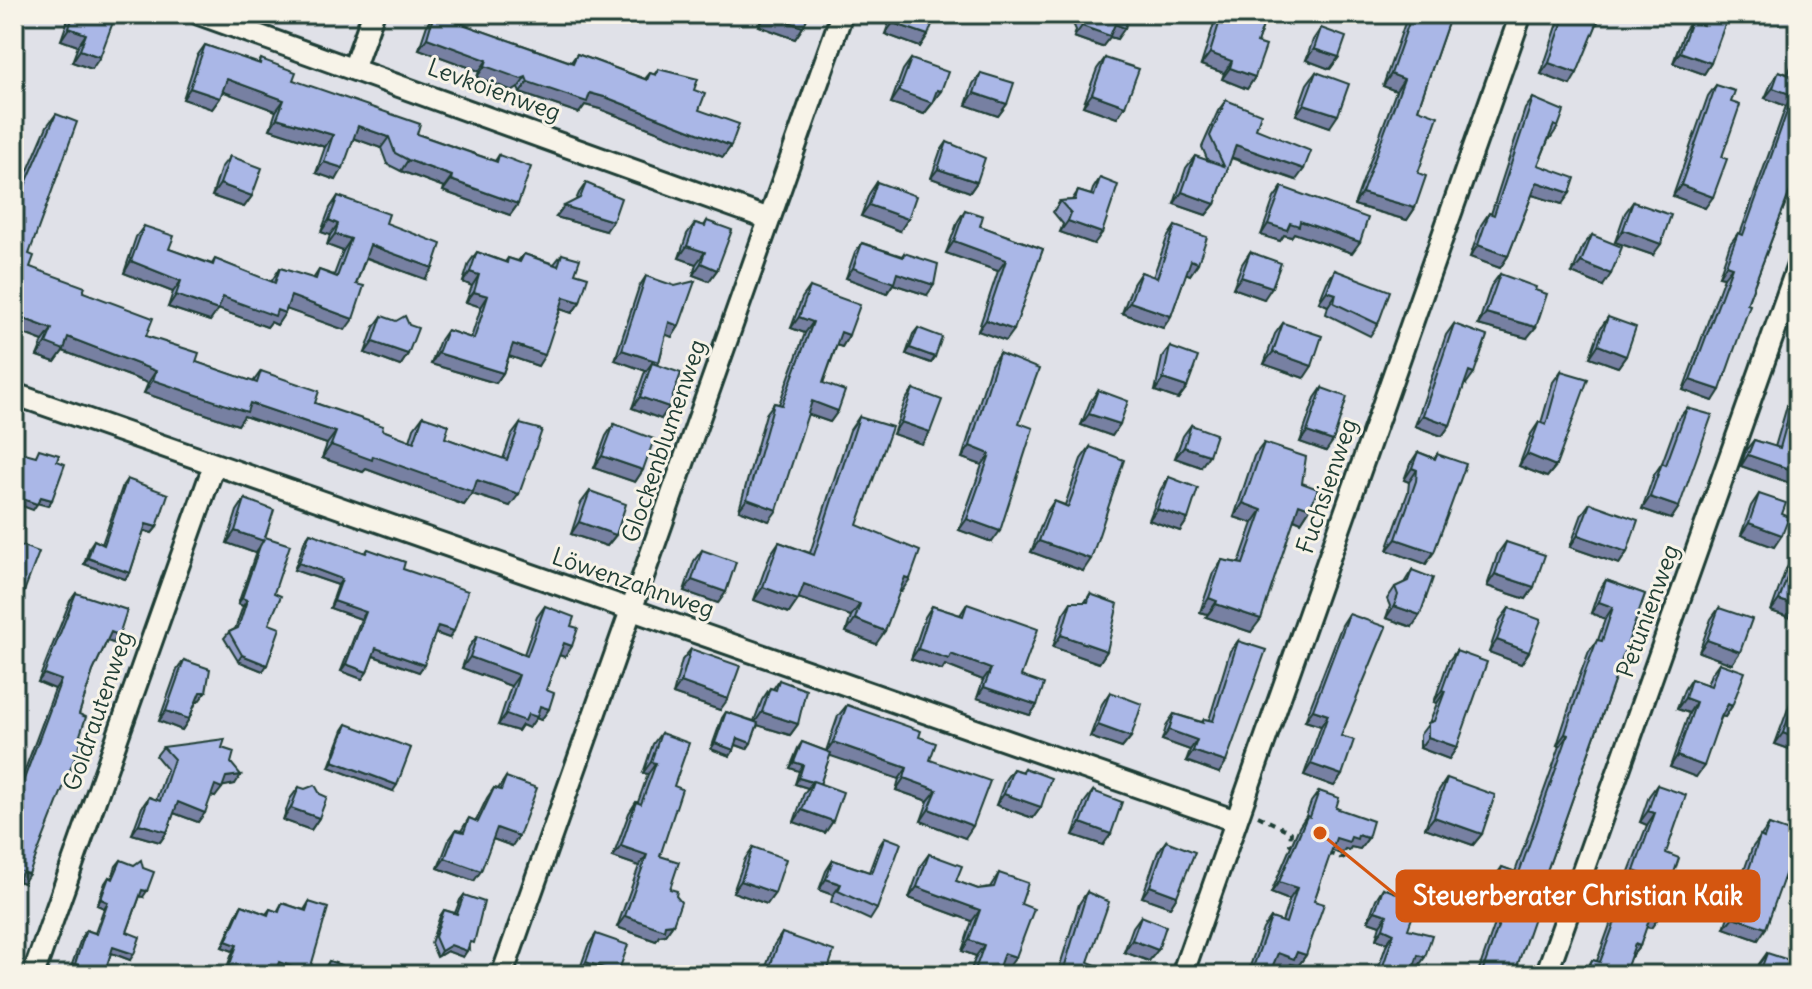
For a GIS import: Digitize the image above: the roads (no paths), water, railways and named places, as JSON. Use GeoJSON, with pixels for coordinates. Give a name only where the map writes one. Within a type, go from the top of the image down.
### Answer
{"type":"FeatureCollection","features":[{"type":"Feature","properties":{"kind":"street","name":"Levkoienweg"},"geometry":{"type":"LineString","coordinates":[[199,14],[354,67],[769,219]]}},
{"type":"Feature","properties":{"kind":"street"},"geometry":{"type":"LineString","coordinates":[[354,67],[373,14]]}},
{"type":"Feature","properties":{"kind":"street","name":"Glockenblumenweg"},"geometry":{"type":"LineString","coordinates":[[502,975],[842,14]]}},
{"type":"Feature","properties":{"kind":"street","name":"Fuchsienweg"},"geometry":{"type":"LineString","coordinates":[[1182,975],[1245,818],[1521,14]]}},
{"type":"Feature","properties":{"kind":"street","name":"Petunienweg"},"geometry":{"type":"LineString","coordinates":[[1546,975],[1798,265]]}},
{"type":"Feature","properties":{"kind":"street","name":"Löwenzahnweg"},"geometry":{"type":"LineString","coordinates":[[14,394],[631,610],[1245,818]]}},
{"type":"Feature","properties":{"kind":"street","name":"Goldrautenweg"},"geometry":{"type":"LineString","coordinates":[[33,975],[214,465]]}},
{"type":"Feature","properties":{"kind":"place","name":"Steuerberater Christian Kaik"},"geometry":{"type":"Point","coordinates":[1320,833]}}]}
